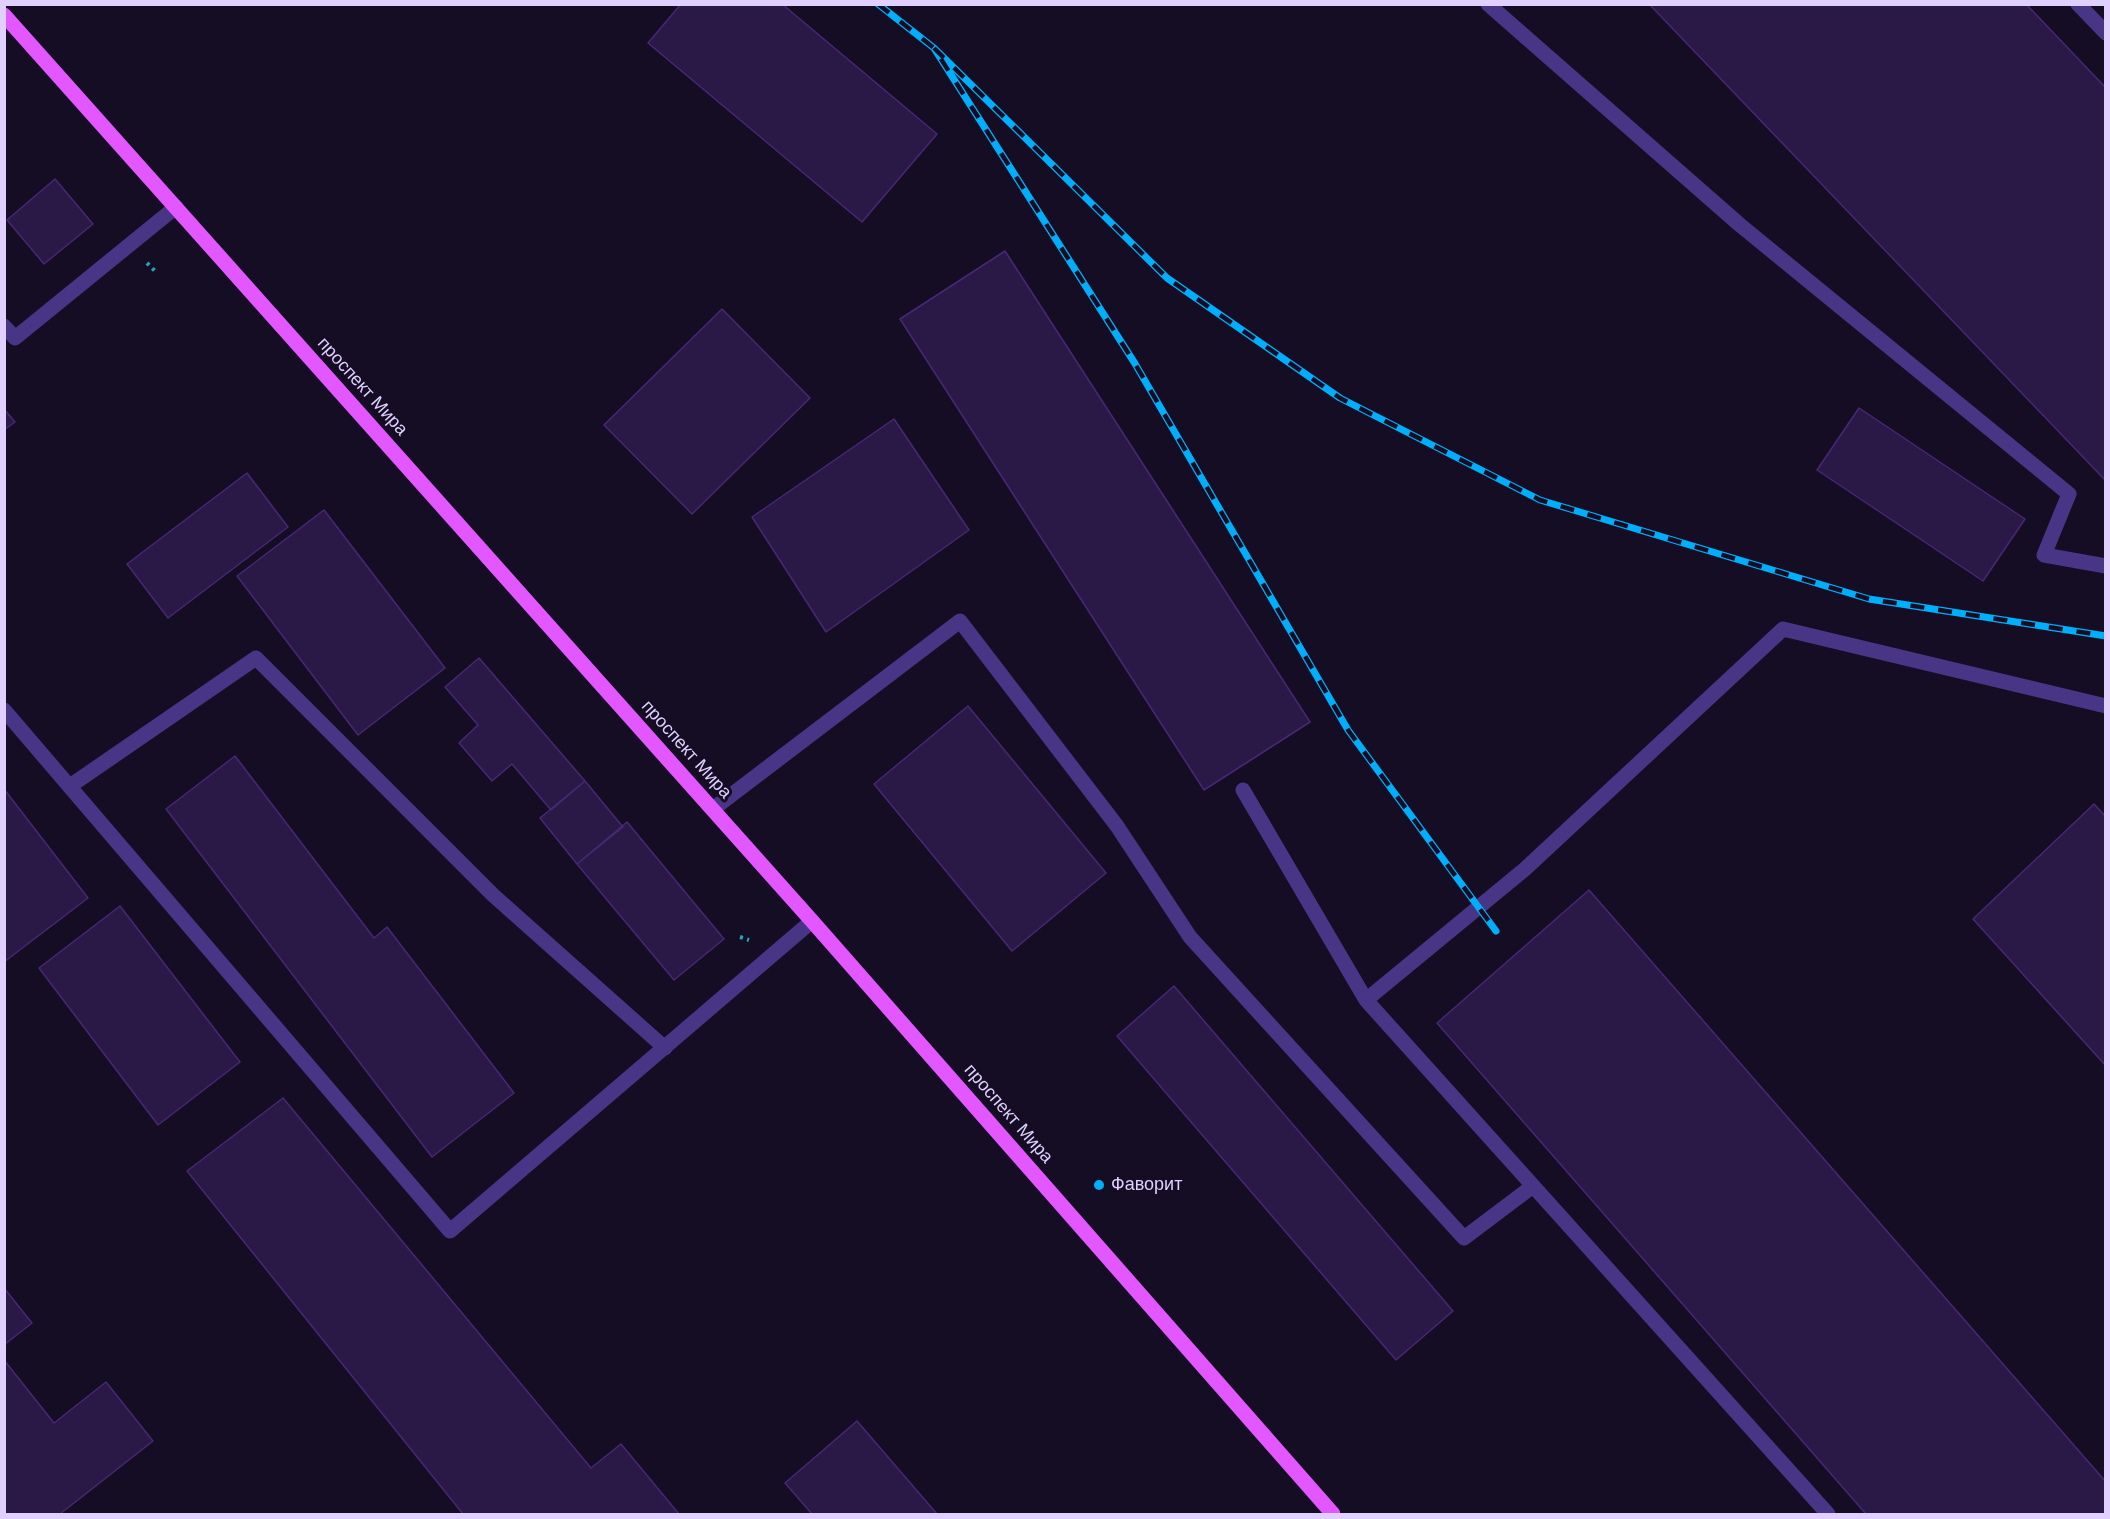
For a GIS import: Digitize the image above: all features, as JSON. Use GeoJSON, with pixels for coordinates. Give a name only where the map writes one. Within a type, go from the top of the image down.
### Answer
{"type":"FeatureCollection","features":[{"type":"Feature","properties":{"kind":"main road","name":"проспект Мира"},"geometry":{"type":"LineString","coordinates":[[4,15],[812,921],[1333,1515]]}},
{"type":"Feature","properties":{"kind":"lane"},"geometry":{"type":"LineString","coordinates":[[1488,4],[1740,225],[2069,494],[2044,555],[2106,566]]}},
{"type":"Feature","properties":{"kind":"lane"},"geometry":{"type":"LineString","coordinates":[[2078,4],[2106,33]]}},
{"type":"Feature","properties":{"kind":"lane"},"geometry":{"type":"LineString","coordinates":[[4,327],[15,338],[176,207]]}},
{"type":"Feature","properties":{"kind":"lane"},"geometry":{"type":"LineString","coordinates":[[713,810],[960,621],[1118,826],[1190,937],[1464,1238],[1533,1186]]}},
{"type":"Feature","properties":{"kind":"lane"},"geometry":{"type":"LineString","coordinates":[[1366,1000],[1525,869],[1783,629],[2106,706]]}},
{"type":"Feature","properties":{"kind":"lane"},"geometry":{"type":"LineString","coordinates":[[70,786],[256,658],[493,895],[664,1048]]}},
{"type":"Feature","properties":{"kind":"lane"},"geometry":{"type":"LineString","coordinates":[[4,710],[450,1231],[812,921]]}},
{"type":"Feature","properties":{"kind":"lane"},"geometry":{"type":"LineString","coordinates":[[1243,790],[1366,1000],[1828,1515]]}},
{"type":"Feature","properties":{"kind":"building"},"geometry":{"type":"Polygon","coordinates":[[[681,4],[782,4],[937,134],[862,222],[648,43],[681,4]]]}},
{"type":"Feature","properties":{"kind":"building"},"geometry":{"type":"Polygon","coordinates":[[[1649,4],[2026,4],[2106,88],[2106,481],[1649,4]]]}},
{"type":"Feature","properties":{"kind":"building"},"geometry":{"type":"Polygon","coordinates":[[[55,179],[93,224],[44,264],[7,220],[55,179]]]}},
{"type":"Feature","properties":{"kind":"building"},"geometry":{"type":"Polygon","coordinates":[[[1005,251],[1310,722],[1204,790],[900,319],[1005,251]]]}},
{"type":"Feature","properties":{"kind":"building"},"geometry":{"type":"Polygon","coordinates":[[[722,309],[810,398],[692,514],[604,425],[722,309]]]}},
{"type":"Feature","properties":{"kind":"building"},"geometry":{"type":"Polygon","coordinates":[[[1859,408],[2025,519],[1983,581],[1817,470],[1859,408]]]}},
{"type":"Feature","properties":{"kind":"building"},"geometry":{"type":"Polygon","coordinates":[[[4,409],[15,422],[4,430],[4,409]]]}},
{"type":"Feature","properties":{"kind":"building"},"geometry":{"type":"Polygon","coordinates":[[[894,419],[969,530],[826,632],[752,517],[894,419]]]}},
{"type":"Feature","properties":{"kind":"building"},"geometry":{"type":"Polygon","coordinates":[[[247,473],[288,527],[168,618],[127,564],[247,473]]]}},
{"type":"Feature","properties":{"kind":"building"},"geometry":{"type":"Polygon","coordinates":[[[324,510],[445,668],[358,735],[237,576],[324,510]]]}},
{"type":"Feature","properties":{"kind":"building"},"geometry":{"type":"Polygon","coordinates":[[[479,658],[585,781],[551,810],[512,764],[492,781],[459,743],[478,725],[445,687],[479,658]]]}},
{"type":"Feature","properties":{"kind":"building"},"geometry":{"type":"Polygon","coordinates":[[[968,706],[1106,873],[1012,951],[874,784],[968,706]]]}},
{"type":"Feature","properties":{"kind":"building"},"geometry":{"type":"Polygon","coordinates":[[[235,756],[374,938],[387,927],[514,1093],[432,1157],[166,809],[235,756]]]}},
{"type":"Feature","properties":{"kind":"building"},"geometry":{"type":"Polygon","coordinates":[[[585,781],[623,827],[577,864],[540,818],[585,781]]]}},
{"type":"Feature","properties":{"kind":"building"},"geometry":{"type":"Polygon","coordinates":[[[4,789],[88,898],[4,962],[4,789]]]}},
{"type":"Feature","properties":{"kind":"building"},"geometry":{"type":"Polygon","coordinates":[[[2094,804],[2106,817],[2106,1066],[1973,919],[2094,804]]]}},
{"type":"Feature","properties":{"kind":"building"},"geometry":{"type":"Polygon","coordinates":[[[627,822],[724,939],[674,980],[577,864],[627,822]]]}},
{"type":"Feature","properties":{"kind":"building"},"geometry":{"type":"Polygon","coordinates":[[[1589,890],[2106,1482],[2106,1514],[1866,1514],[1437,1023],[1589,890]]]}},
{"type":"Feature","properties":{"kind":"building"},"geometry":{"type":"Polygon","coordinates":[[[120,906],[240,1062],[158,1125],[39,968],[120,906]]]}},
{"type":"Feature","properties":{"kind":"building"},"geometry":{"type":"Polygon","coordinates":[[[1174,986],[1453,1311],[1396,1360],[1117,1036],[1174,986]]]}},
{"type":"Feature","properties":{"kind":"building"},"geometry":{"type":"Polygon","coordinates":[[[283,1098],[591,1468],[621,1444],[679,1514],[463,1514],[187,1171],[283,1098]]]}},
{"type":"Feature","properties":{"kind":"building"},"geometry":{"type":"Polygon","coordinates":[[[4,1288],[32,1323],[4,1345],[4,1288]]]}},
{"type":"Feature","properties":{"kind":"building"},"geometry":{"type":"Polygon","coordinates":[[[4,1360],[54,1423],[106,1382],[153,1441],[60,1514],[4,1514],[4,1360]]]}},
{"type":"Feature","properties":{"kind":"building"},"geometry":{"type":"Polygon","coordinates":[[[857,1421],[937,1514],[812,1514],[785,1483],[857,1421]]]}},
{"type":"Feature","properties":{"kind":"railway"},"geometry":{"type":"LineString","coordinates":[[878,4],[934,48],[1134,362],[1348,730],[1496,931]]}},
{"type":"Feature","properties":{"kind":"railway"},"geometry":{"type":"LineString","coordinates":[[934,48],[1167,278],[1340,398],[1540,500],[1869,599],[2106,636]]}},
{"type":"Feature","properties":{"kind":"place","name":"Фаворит"},"geometry":{"type":"Point","coordinates":[1099,1185]}}]}
